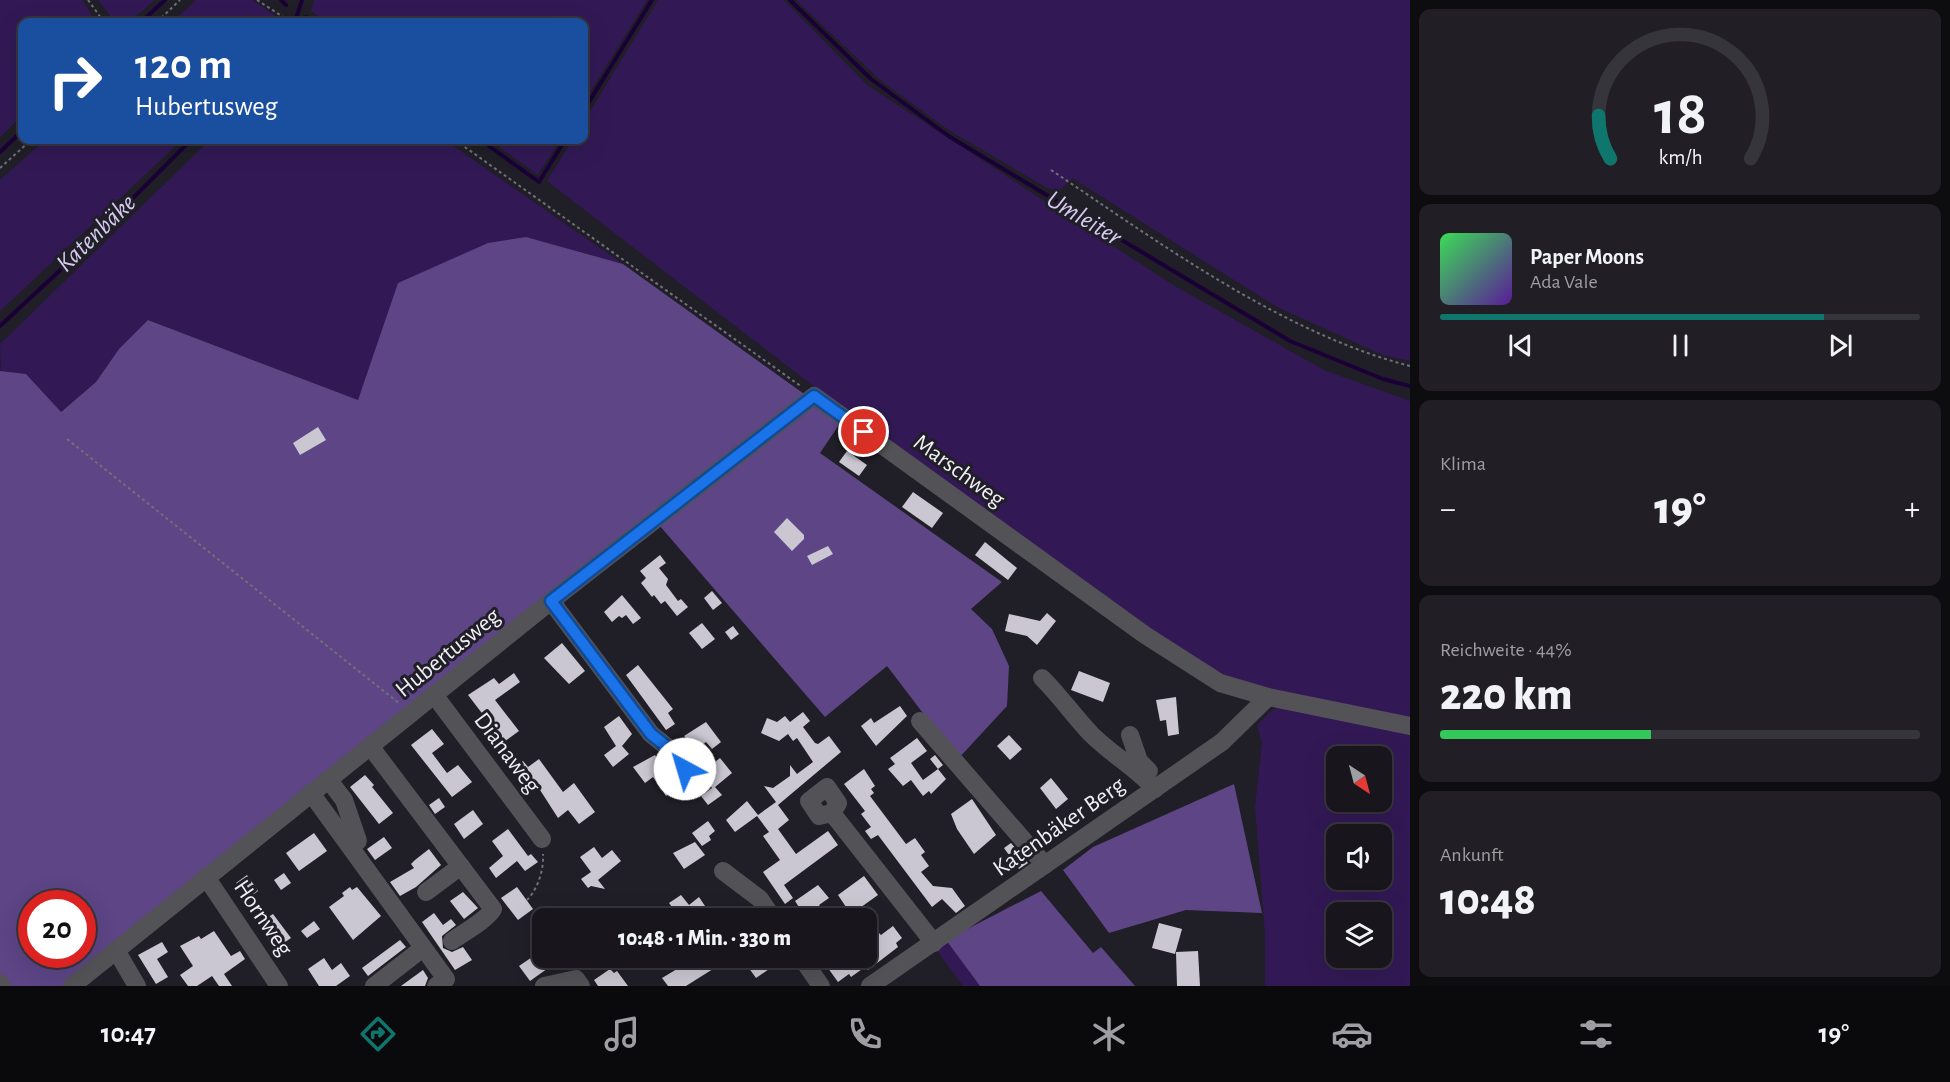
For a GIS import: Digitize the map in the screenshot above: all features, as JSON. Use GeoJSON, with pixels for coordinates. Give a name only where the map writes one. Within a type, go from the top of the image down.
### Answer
{"type":"FeatureCollection","features":[{"type":"Feature","properties":{"kind":"street","name":"Hubertusweg"},"geometry":{"type":"LineString","coordinates":[[72,986],[551,601],[814,396]]}},
{"type":"Feature","properties":{"kind":"street","name":"Marschweg"},"geometry":{"type":"LineString","coordinates":[[814,396],[1145,635],[1220,683],[1268,697],[1410,726]]}},
{"type":"Feature","properties":{"kind":"street"},"geometry":{"type":"LineString","coordinates":[[551,601],[651,734],[666,746],[685,769]]}},
{"type":"Feature","properties":{"kind":"street"},"geometry":{"type":"LineString","coordinates":[[1042,678],[1063,698],[1092,735],[1139,772],[1160,785]]}},
{"type":"Feature","properties":{"kind":"street","name":"Dianaweg"},"geometry":{"type":"LineString","coordinates":[[435,696],[542,839]]}},
{"type":"Feature","properties":{"kind":"street","name":"Katenbäker Berg"},"geometry":{"type":"LineString","coordinates":[[878,984],[1222,742],[1268,697]]}},
{"type":"Feature","properties":{"kind":"street"},"geometry":{"type":"LineString","coordinates":[[920,721],[1045,866]]}},
{"type":"Feature","properties":{"kind":"street"},"geometry":{"type":"LineString","coordinates":[[1130,735],[1144,768],[1160,785]]}},
{"type":"Feature","properties":{"kind":"street"},"geometry":{"type":"LineString","coordinates":[[370,746],[493,909],[488,917],[476,922],[452,941]]}},
{"type":"Feature","properties":{"kind":"street"},"geometry":{"type":"LineString","coordinates":[[328,779],[344,800],[358,841]]}},
{"type":"Feature","properties":{"kind":"street"},"geometry":{"type":"LineString","coordinates":[[311,793],[446,979],[436,986]]}},
{"type":"Feature","properties":{"kind":"street"},"geometry":{"type":"LineString","coordinates":[[832,813],[934,943]]}},
{"type":"Feature","properties":{"kind":"street"},"geometry":{"type":"LineString","coordinates":[[426,892],[461,866]]}},
{"type":"Feature","properties":{"kind":"street"},"geometry":{"type":"LineString","coordinates":[[723,871],[760,899],[766,908]]}},
{"type":"Feature","properties":{"kind":"street","name":"Hornweg"},"geometry":{"type":"LineString","coordinates":[[206,877],[279,986]]}},
{"type":"Feature","properties":{"kind":"street"},"geometry":{"type":"LineString","coordinates":[[374,986],[423,948]]}},
{"type":"Feature","properties":{"kind":"street"},"geometry":{"type":"LineString","coordinates":[[116,950],[137,986]]}},
{"type":"Feature","properties":{"kind":"street"},"geometry":{"type":"LineString","coordinates":[[809,968],[821,986]]}},
{"type":"Feature","properties":{"kind":"street"},"geometry":{"type":"LineString","coordinates":[[544,986],[576,978],[581,986]]}},
{"type":"Feature","properties":{"kind":"path"},"geometry":{"type":"LineString","coordinates":[[88,0],[101,18]]}},
{"type":"Feature","properties":{"kind":"path"},"geometry":{"type":"LineString","coordinates":[[161,18],[180,0]]}},
{"type":"Feature","properties":{"kind":"path"},"geometry":{"type":"LineString","coordinates":[[257,0],[284,18]]}},
{"type":"Feature","properties":{"kind":"path"},"geometry":{"type":"LineString","coordinates":[[0,168],[27,144]]}},
{"type":"Feature","properties":{"kind":"path"},"geometry":{"type":"LineString","coordinates":[[461,144],[711,320],[814,396]]}},
{"type":"Feature","properties":{"kind":"path"},"geometry":{"type":"LineString","coordinates":[[1051,170],[1146,233],[1274,312],[1331,340],[1410,366]]}},
{"type":"Feature","properties":{"kind":"path"},"geometry":{"type":"LineString","coordinates":[[67,439],[395,699],[410,715]]}},
{"type":"Feature","properties":{"kind":"path"},"geometry":{"type":"LineString","coordinates":[[527,900],[537,884],[544,865],[542,839]]}},
{"type":"Feature","properties":{"kind":"shaded area"},"geometry":{"type":"Polygon","coordinates":[[[0,0],[82,0],[94,18],[18,18],[18,120],[0,137],[0,0]]]}},
{"type":"Feature","properties":{"kind":"shaded area"},"geometry":{"type":"Polygon","coordinates":[[[98,0],[155,0],[134,18],[112,18],[98,0]]]}},
{"type":"Feature","properties":{"kind":"shaded area"},"geometry":{"type":"Polygon","coordinates":[[[196,0],[252,0],[275,15],[275,18],[176,18],[196,0]]]}},
{"type":"Feature","properties":{"kind":"shaded area"},"geometry":{"type":"Polygon","coordinates":[[[314,0],[647,0],[588,96],[588,18],[321,18],[311,11],[314,0]]]}},
{"type":"Feature","properties":{"kind":"shaded area"},"geometry":{"type":"Polygon","coordinates":[[[658,0],[784,0],[867,85],[1173,285],[1324,370],[1410,401],[1410,721],[1222,680],[816,388],[547,181],[570,144],[588,144],[588,114],[658,0]]]}},
{"type":"Feature","properties":{"kind":"shaded area"},"geometry":{"type":"Polygon","coordinates":[[[796,0],[1410,0],[1410,361],[1383,355],[1277,307],[1072,178],[1059,191],[1049,189],[950,131],[880,80],[796,0]]]}},
{"type":"Feature","properties":{"kind":"shaded area"},"geometry":{"type":"Polygon","coordinates":[[[40,144],[178,144],[0,311],[0,180],[40,144]]]}},
{"type":"Feature","properties":{"kind":"shaded area"},"geometry":{"type":"Polygon","coordinates":[[[206,144],[451,144],[623,264],[526,237],[399,283],[358,400],[149,320],[119,349],[96,382],[60,412],[26,375],[1,372],[0,344],[206,144]]]}},
{"type":"Feature","properties":{"kind":"shaded area"},"geometry":{"type":"Polygon","coordinates":[[[495,144],[557,144],[538,175],[495,144]]]}},
{"type":"Feature","properties":{"kind":"shaded area"},"geometry":{"type":"Polygon","coordinates":[[[526,237],[623,264],[807,396],[96,961],[96,890],[18,890],[18,968],[88,968],[65,986],[0,986],[0,371],[26,374],[61,412],[96,382],[119,349],[148,320],[358,400],[398,283],[488,243],[526,237]]]}},
{"type":"Feature","properties":{"kind":"shaded area"},"geometry":{"type":"Polygon","coordinates":[[[808,404],[841,422],[820,453],[1002,582],[971,609],[992,629],[1009,666],[1007,706],[958,759],[887,666],[825,717],[659,525],[808,404]]]}},
{"type":"Feature","properties":{"kind":"shaded area"},"geometry":{"type":"Polygon","coordinates":[[[1283,706],[1410,732],[1410,986],[1265,986],[1265,935],[1255,807],[1262,743],[1257,725],[1273,709],[1283,706]]]}},
{"type":"Feature","properties":{"kind":"shaded area"},"geometry":{"type":"Polygon","coordinates":[[[1234,784],[1262,913],[1186,910],[1109,933],[1063,870],[1093,847],[1234,784]]]}},
{"type":"Feature","properties":{"kind":"shaded area"},"geometry":{"type":"Polygon","coordinates":[[[1041,891],[1093,953],[1101,947],[1135,986],[980,986],[946,940],[1041,891]]]}},
{"type":"Feature","properties":{"kind":"shaded area"},"geometry":{"type":"Polygon","coordinates":[[[946,940],[980,986],[963,986],[935,948],[946,940]]]}},
{"type":"Feature","properties":{"kind":"building"},"geometry":{"type":"Polygon","coordinates":[[[318,427],[326,440],[300,455],[293,443],[318,427]]]}},
{"type":"Feature","properties":{"kind":"building"},"geometry":{"type":"Polygon","coordinates":[[[847,451],[867,465],[859,476],[839,462],[847,451]]]}},
{"type":"Feature","properties":{"kind":"building"},"geometry":{"type":"Polygon","coordinates":[[[913,492],[943,513],[932,528],[902,507],[913,492]]]}},
{"type":"Feature","properties":{"kind":"building"},"geometry":{"type":"Polygon","coordinates":[[[787,518],[804,535],[804,539],[792,551],[774,532],[787,518]]]}},
{"type":"Feature","properties":{"kind":"building"},"geometry":{"type":"Polygon","coordinates":[[[985,542],[1017,568],[1008,580],[975,555],[985,542]]]}},
{"type":"Feature","properties":{"kind":"building"},"geometry":{"type":"Polygon","coordinates":[[[828,546],[833,554],[812,565],[807,556],[828,546]]]}},
{"type":"Feature","properties":{"kind":"building"},"geometry":{"type":"Polygon","coordinates":[[[660,555],[666,563],[659,568],[668,579],[666,585],[678,601],[681,599],[688,607],[677,616],[665,601],[661,604],[641,583],[646,578],[640,571],[660,555]]]}},
{"type":"Feature","properties":{"kind":"building"},"geometry":{"type":"Polygon","coordinates":[[[712,591],[722,603],[713,610],[704,598],[712,591]]]}},
{"type":"Feature","properties":{"kind":"building"},"geometry":{"type":"Polygon","coordinates":[[[622,595],[641,618],[633,624],[626,615],[622,618],[619,616],[612,622],[604,612],[622,595]]]}},
{"type":"Feature","properties":{"kind":"building"},"geometry":{"type":"Polygon","coordinates":[[[1047,613],[1056,621],[1037,645],[1027,636],[1005,631],[1009,614],[1040,621],[1047,613]]]}},
{"type":"Feature","properties":{"kind":"building"},"geometry":{"type":"Polygon","coordinates":[[[702,623],[715,639],[702,649],[689,633],[702,623]]]}},
{"type":"Feature","properties":{"kind":"building"},"geometry":{"type":"Polygon","coordinates":[[[733,626],[739,634],[731,640],[725,632],[733,626]]]}},
{"type":"Feature","properties":{"kind":"building"},"geometry":{"type":"Polygon","coordinates":[[[562,643],[585,671],[569,684],[544,658],[562,643]]]}},
{"type":"Feature","properties":{"kind":"building"},"geometry":{"type":"Polygon","coordinates":[[[638,665],[673,709],[668,713],[675,724],[666,730],[626,675],[638,665]]]}},
{"type":"Feature","properties":{"kind":"building"},"geometry":{"type":"Polygon","coordinates":[[[1079,671],[1110,683],[1103,702],[1071,690],[1079,671]]]}},
{"type":"Feature","properties":{"kind":"building"},"geometry":{"type":"Polygon","coordinates":[[[514,673],[520,682],[495,700],[519,731],[504,742],[468,695],[494,678],[499,684],[514,673]]]}},
{"type":"Feature","properties":{"kind":"building"},"geometry":{"type":"Polygon","coordinates":[[[1176,697],[1179,734],[1168,736],[1166,720],[1160,721],[1156,700],[1176,697]]]}},
{"type":"Feature","properties":{"kind":"building"},"geometry":{"type":"Polygon","coordinates":[[[900,706],[907,716],[876,746],[861,726],[871,718],[874,723],[900,706]]]}},
{"type":"Feature","properties":{"kind":"building"},"geometry":{"type":"Polygon","coordinates":[[[803,712],[810,721],[803,727],[815,743],[818,744],[829,736],[841,752],[778,805],[789,820],[778,829],[796,854],[828,831],[838,845],[784,885],[793,898],[785,904],[763,872],[780,860],[763,836],[769,832],[757,816],[735,832],[726,820],[747,801],[758,815],[776,802],[764,786],[773,788],[790,776],[790,765],[797,774],[813,762],[797,738],[793,741],[788,734],[779,741],[761,733],[767,718],[777,722],[785,716],[790,722],[803,712]]]}},
{"type":"Feature","properties":{"kind":"building"},"geometry":{"type":"Polygon","coordinates":[[[619,716],[632,734],[622,746],[629,754],[613,767],[604,755],[616,746],[604,727],[619,716]]]}},
{"type":"Feature","properties":{"kind":"building"},"geometry":{"type":"Polygon","coordinates":[[[706,722],[721,742],[712,749],[706,742],[696,750],[684,736],[706,722]]]}},
{"type":"Feature","properties":{"kind":"building"},"geometry":{"type":"Polygon","coordinates":[[[432,729],[444,744],[432,753],[447,773],[458,765],[472,782],[452,797],[411,745],[432,729]]]}},
{"type":"Feature","properties":{"kind":"building"},"geometry":{"type":"Polygon","coordinates":[[[1009,735],[1022,749],[1010,760],[997,746],[1009,735]]]}},
{"type":"Feature","properties":{"kind":"building"},"geometry":{"type":"Polygon","coordinates":[[[917,738],[927,751],[911,763],[923,780],[938,769],[946,779],[931,794],[929,791],[923,796],[911,780],[903,786],[888,769],[895,764],[890,758],[917,738]]]}},
{"type":"Feature","properties":{"kind":"building"},"geometry":{"type":"Polygon","coordinates":[[[655,755],[658,759],[660,758],[680,785],[666,796],[653,777],[645,783],[633,767],[655,755]]]}},
{"type":"Feature","properties":{"kind":"building"},"geometry":{"type":"Polygon","coordinates":[[[935,755],[943,765],[938,769],[930,759],[935,755]]]}},
{"type":"Feature","properties":{"kind":"building"},"geometry":{"type":"Polygon","coordinates":[[[720,758],[732,773],[715,787],[722,795],[708,805],[701,796],[712,788],[701,773],[720,758]]]}},
{"type":"Feature","properties":{"kind":"building"},"geometry":{"type":"Polygon","coordinates":[[[539,759],[563,792],[574,783],[595,812],[579,824],[568,810],[558,818],[533,779],[525,785],[512,769],[523,761],[528,767],[539,759]]]}},
{"type":"Feature","properties":{"kind":"building"},"geometry":{"type":"Polygon","coordinates":[[[864,769],[875,786],[871,789],[874,793],[870,796],[906,844],[915,838],[925,852],[921,855],[929,866],[921,872],[933,886],[952,888],[965,906],[956,913],[942,899],[932,907],[878,835],[871,839],[865,831],[871,827],[861,814],[865,811],[844,784],[864,769]]]}},
{"type":"Feature","properties":{"kind":"building"},"geometry":{"type":"Polygon","coordinates":[[[365,775],[393,813],[379,824],[350,787],[365,775]]]}},
{"type":"Feature","properties":{"kind":"building"},"geometry":{"type":"Polygon","coordinates":[[[1051,778],[1068,799],[1056,809],[1040,788],[1051,778]]]}},
{"type":"Feature","properties":{"kind":"building"},"geometry":{"type":"Polygon","coordinates":[[[439,798],[445,807],[435,814],[429,805],[439,798]]]}},
{"type":"Feature","properties":{"kind":"building"},"geometry":{"type":"Polygon","coordinates":[[[972,799],[996,835],[974,854],[957,829],[951,814],[972,799]]]}},
{"type":"Feature","properties":{"kind":"building"},"geometry":{"type":"Polygon","coordinates":[[[473,810],[483,824],[464,839],[454,824],[473,810]]]}},
{"type":"Feature","properties":{"kind":"building"},"geometry":{"type":"Polygon","coordinates":[[[708,821],[715,831],[709,836],[711,840],[702,846],[692,833],[708,821]]]}},
{"type":"Feature","properties":{"kind":"building"},"geometry":{"type":"Polygon","coordinates":[[[508,829],[528,856],[531,854],[538,862],[525,871],[517,861],[496,878],[489,868],[503,856],[492,841],[508,829]]]}},
{"type":"Feature","properties":{"kind":"building"},"geometry":{"type":"Polygon","coordinates":[[[314,833],[327,851],[299,871],[286,853],[314,833]]]}},
{"type":"Feature","properties":{"kind":"building"},"geometry":{"type":"Polygon","coordinates":[[[384,837],[392,848],[375,860],[367,849],[384,837]]]}},
{"type":"Feature","properties":{"kind":"building"},"geometry":{"type":"Polygon","coordinates":[[[695,842],[705,855],[684,869],[673,853],[695,842]]]}},
{"type":"Feature","properties":{"kind":"building"},"geometry":{"type":"Polygon","coordinates":[[[1011,843],[1028,863],[1019,869],[1004,848],[1011,843]]]}},
{"type":"Feature","properties":{"kind":"building"},"geometry":{"type":"Polygon","coordinates":[[[594,847],[602,858],[612,850],[621,861],[598,880],[605,889],[591,886],[588,888],[581,879],[591,872],[580,857],[594,847]]]}},
{"type":"Feature","properties":{"kind":"building"},"geometry":{"type":"Polygon","coordinates":[[[429,849],[441,865],[416,887],[400,896],[390,882],[414,868],[411,864],[429,849]]]}},
{"type":"Feature","properties":{"kind":"building"},"geometry":{"type":"Polygon","coordinates":[[[284,873],[291,883],[281,890],[274,880],[284,873]]]}},
{"type":"Feature","properties":{"kind":"building"},"geometry":{"type":"Polygon","coordinates":[[[247,875],[258,891],[247,899],[236,883],[247,875]]]}},
{"type":"Feature","properties":{"kind":"building"},"geometry":{"type":"Polygon","coordinates":[[[864,876],[878,895],[860,908],[847,908],[838,895],[864,876]]]}},
{"type":"Feature","properties":{"kind":"building"},"geometry":{"type":"Polygon","coordinates":[[[818,885],[829,898],[819,905],[821,908],[800,908],[795,901],[818,885]]]}},
{"type":"Feature","properties":{"kind":"building"},"geometry":{"type":"Polygon","coordinates":[[[350,887],[352,890],[357,887],[381,916],[353,940],[329,907],[344,896],[342,893],[350,887]]]}},
{"type":"Feature","properties":{"kind":"building"},"geometry":{"type":"Polygon","coordinates":[[[517,887],[532,910],[518,920],[501,898],[517,887]]]}},
{"type":"Feature","properties":{"kind":"building"},"geometry":{"type":"Polygon","coordinates":[[[463,892],[478,908],[464,919],[450,901],[463,892]]]}},
{"type":"Feature","properties":{"kind":"building"},"geometry":{"type":"Polygon","coordinates":[[[681,895],[689,905],[699,897],[706,908],[673,908],[669,903],[681,895]]]}},
{"type":"Feature","properties":{"kind":"building"},"geometry":{"type":"Polygon","coordinates":[[[434,913],[443,925],[451,919],[456,925],[442,936],[443,948],[452,952],[463,947],[472,960],[455,970],[422,922],[434,913]]]}},
{"type":"Feature","properties":{"kind":"building"},"geometry":{"type":"Polygon","coordinates":[[[273,914],[291,938],[275,949],[258,924],[273,914]]]}},
{"type":"Feature","properties":{"kind":"building"},"geometry":{"type":"Polygon","coordinates":[[[314,921],[320,929],[307,938],[301,931],[314,921]]]}},
{"type":"Feature","properties":{"kind":"building"},"geometry":{"type":"Polygon","coordinates":[[[1159,923],[1182,929],[1175,954],[1152,948],[1159,923]]]}},
{"type":"Feature","properties":{"kind":"building"},"geometry":{"type":"Polygon","coordinates":[[[893,926],[902,938],[896,943],[898,947],[877,963],[877,933],[881,935],[893,926]]]}},
{"type":"Feature","properties":{"kind":"building"},"geometry":{"type":"Polygon","coordinates":[[[214,931],[231,956],[240,951],[245,959],[224,974],[232,986],[219,986],[212,976],[197,986],[188,986],[180,975],[193,966],[180,946],[199,936],[201,939],[214,931]]]}},
{"type":"Feature","properties":{"kind":"building"},"geometry":{"type":"Polygon","coordinates":[[[400,940],[406,947],[368,976],[362,968],[400,940]]]}},
{"type":"Feature","properties":{"kind":"building"},"geometry":{"type":"Polygon","coordinates":[[[162,942],[168,952],[157,959],[168,977],[156,984],[138,955],[162,942]]]}},
{"type":"Feature","properties":{"kind":"building"},"geometry":{"type":"Polygon","coordinates":[[[1198,951],[1200,986],[1177,986],[1176,952],[1198,951]]]}},
{"type":"Feature","properties":{"kind":"building"},"geometry":{"type":"Polygon","coordinates":[[[532,957],[532,968],[548,968],[530,981],[519,966],[532,957]]]}},
{"type":"Feature","properties":{"kind":"building"},"geometry":{"type":"Polygon","coordinates":[[[324,958],[332,970],[341,963],[350,976],[336,986],[319,986],[308,969],[324,958]]]}},
{"type":"Feature","properties":{"kind":"building"},"geometry":{"type":"Polygon","coordinates":[[[679,968],[715,968],[686,986],[668,986],[662,978],[679,968]]]}},
{"type":"Feature","properties":{"kind":"building"},"geometry":{"type":"Polygon","coordinates":[[[749,968],[771,968],[756,978],[749,968]]]}},
{"type":"Feature","properties":{"kind":"building"},"geometry":{"type":"Polygon","coordinates":[[[828,968],[864,968],[851,977],[849,974],[838,982],[828,968]]]}},
{"type":"Feature","properties":{"kind":"building"},"geometry":{"type":"Polygon","coordinates":[[[610,969],[614,973],[617,971],[628,986],[598,986],[594,980],[610,969]]]}},
{"type":"Feature","properties":{"kind":"building"},"geometry":{"type":"Polygon","coordinates":[[[423,970],[428,978],[425,986],[401,986],[423,970]]]}},
{"type":"Feature","properties":{"kind":"waterway"},"geometry":{"type":"LineString","coordinates":[[145,18],[165,0]]}},
{"type":"Feature","properties":{"kind":"waterway"},"geometry":{"type":"LineString","coordinates":[[281,0],[286,5]]}},
{"type":"Feature","properties":{"kind":"waterway","name":"Katenbäke"},"geometry":{"type":"LineString","coordinates":[[296,18],[302,0]]}},
{"type":"Feature","properties":{"kind":"waterway"},"geometry":{"type":"LineString","coordinates":[[588,104],[652,0]]}},
{"type":"Feature","properties":{"kind":"waterway","name":"Umleiter"},"geometry":{"type":"LineString","coordinates":[[790,0],[871,79],[950,137],[1290,341],[1383,379],[1410,386]]}},
{"type":"Feature","properties":{"kind":"waterway"},"geometry":{"type":"LineString","coordinates":[[0,152],[18,135]]}},
{"type":"Feature","properties":{"kind":"waterway","name":"Katenbäke"},"geometry":{"type":"LineString","coordinates":[[0,326],[68,263],[187,144]]}},
{"type":"Feature","properties":{"kind":"waterway"},"geometry":{"type":"LineString","coordinates":[[489,146],[539,182],[563,144]]}},
{"type":"Feature","properties":{"kind":"route"},"geometry":{"type":"LineString","coordinates":[[685,769],[666,746],[651,734],[551,601],[608,559],[814,396],[864,432]]}}]}
